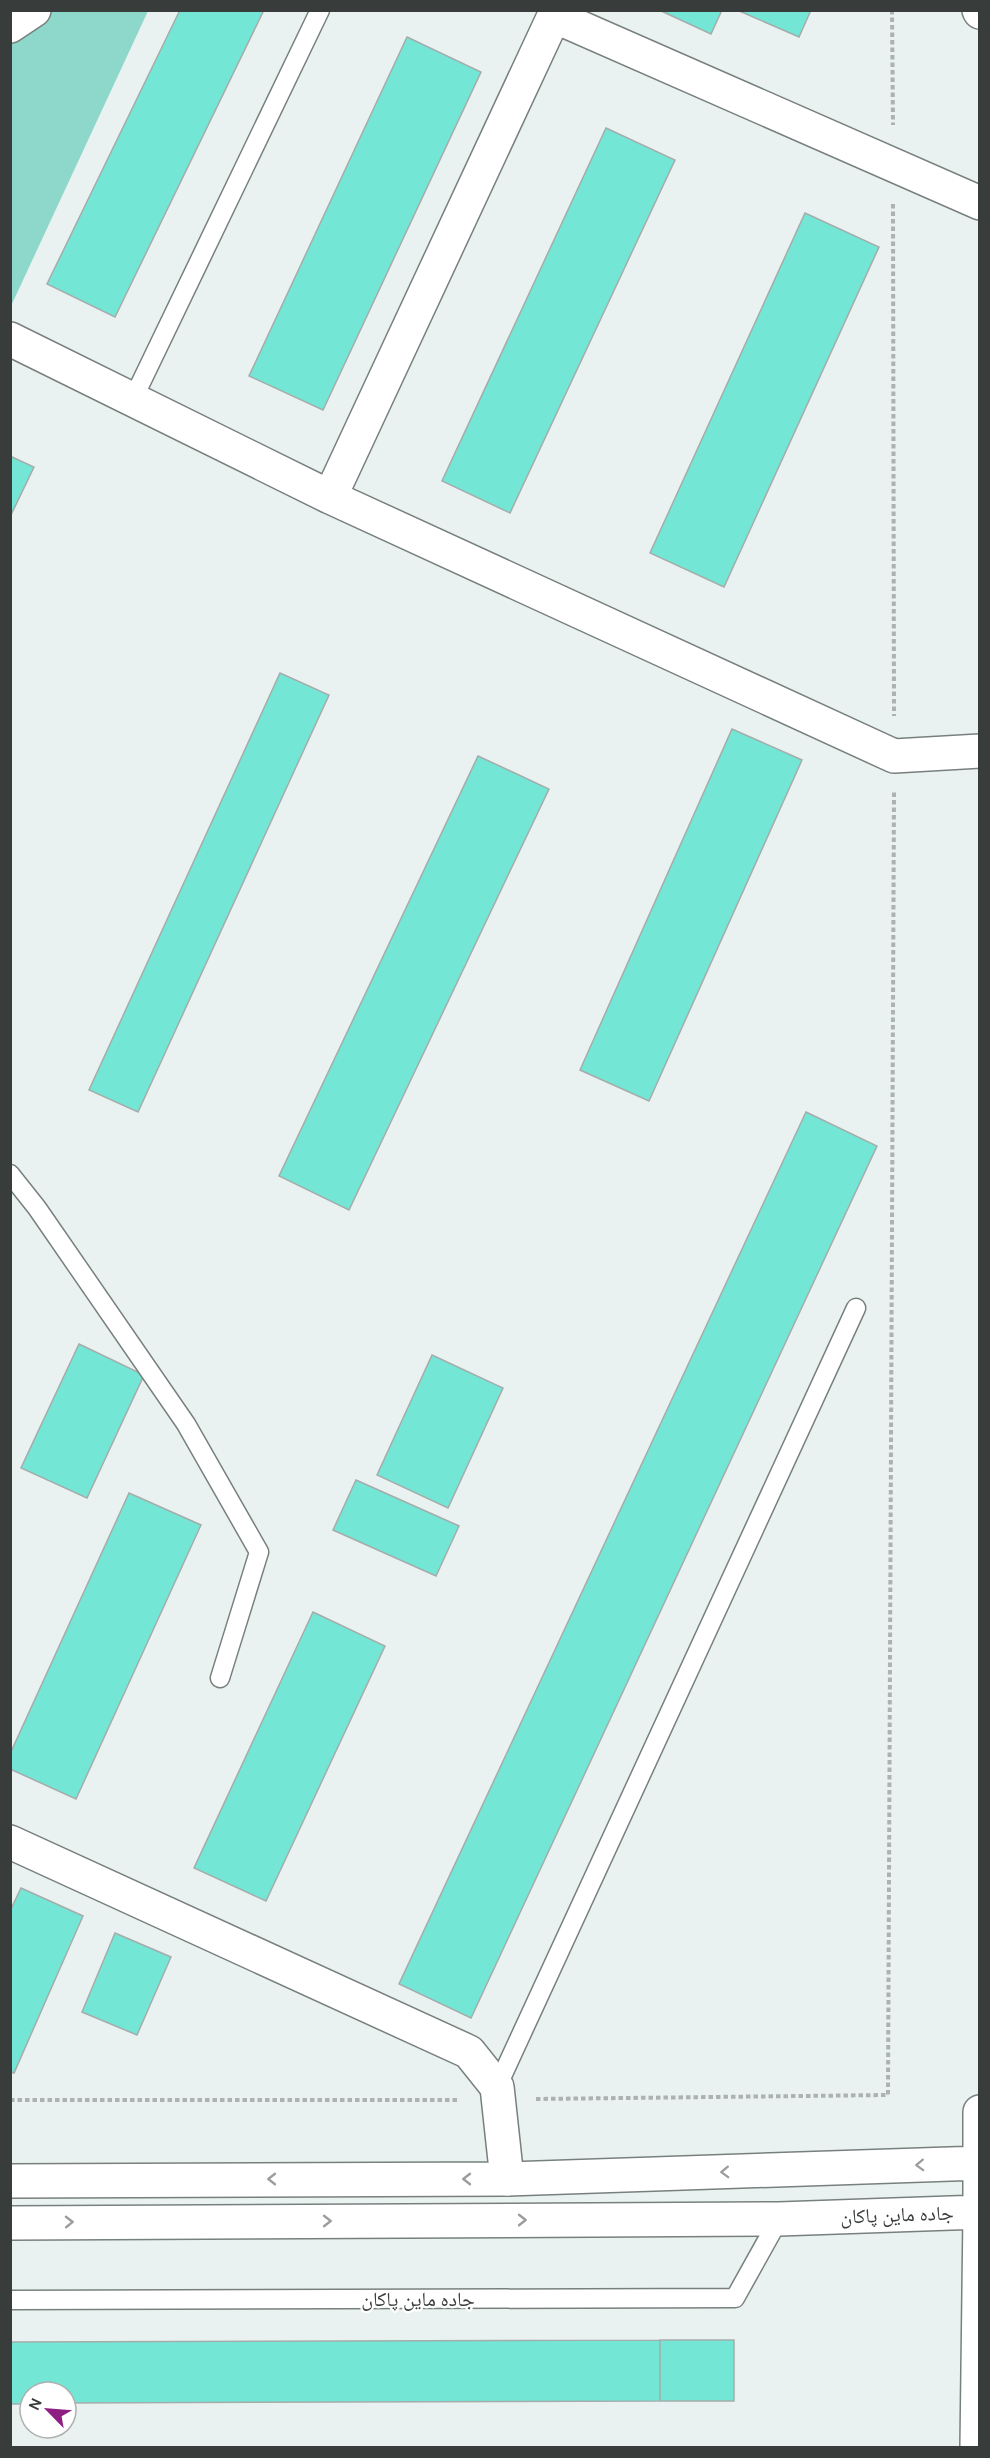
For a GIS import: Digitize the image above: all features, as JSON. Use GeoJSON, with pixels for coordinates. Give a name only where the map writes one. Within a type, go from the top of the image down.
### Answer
{"type":"FeatureCollection","features":[{"type":"Feature","properties":{"kind":"street"},"geometry":{"type":"LineString","coordinates":[[10,26],[34,10]]}},
{"type":"Feature","properties":{"kind":"street"},"geometry":{"type":"LineString","coordinates":[[330,496],[554,16],[980,203]]}},
{"type":"Feature","properties":{"kind":"street"},"geometry":{"type":"LineString","coordinates":[[10,339],[330,496],[894,756],[980,751]]}},
{"type":"Feature","properties":{"kind":"street"},"geometry":{"type":"LineString","coordinates":[[10,1842],[469,2052],[498,2093],[507,2179]]}},
{"type":"Feature","properties":{"kind":"street"},"geometry":{"type":"LineString","coordinates":[[977,2448],[980,2112]]}},
{"type":"Feature","properties":{"kind":"street"},"geometry":{"type":"LineString","coordinates":[[10,2181],[507,2179],[979,2163]]}},
{"type":"Feature","properties":{"kind":"street","name":"جاده ماین پاکان"},"geometry":{"type":"LineString","coordinates":[[10,2223],[779,2219],[980,2212]]}},
{"type":"Feature","properties":{"kind":"lane"},"geometry":{"type":"LineString","coordinates":[[133,399],[320,10]]}},
{"type":"Feature","properties":{"kind":"lane"},"geometry":{"type":"LineString","coordinates":[[10,1174],[37,1208],[186,1424],[258,1552],[220,1678]]}},
{"type":"Feature","properties":{"kind":"lane"},"geometry":{"type":"LineString","coordinates":[[498,2093],[856,1308]]}},
{"type":"Feature","properties":{"kind":"lane","name":"جاده ماین پاکان"},"geometry":{"type":"LineString","coordinates":[[10,2300],[735,2298],[779,2219]]}},
{"type":"Feature","properties":{"kind":"path"},"geometry":{"type":"LineString","coordinates":[[10,2100],[498,2093],[888,2095],[894,756],[892,10]]}},
{"type":"Feature","properties":{"kind":"green space"},"geometry":{"type":"Polygon","coordinates":[[[11,11],[148,11],[11,306],[11,11]]]}},
{"type":"Feature","properties":{"kind":"building"},"geometry":{"type":"Polygon","coordinates":[[[180,10],[264,10],[115,317],[47,284],[180,10]]]}},
{"type":"Feature","properties":{"kind":"building"},"geometry":{"type":"Polygon","coordinates":[[[659,10],[722,10],[711,34],[659,10]]]}},
{"type":"Feature","properties":{"kind":"building"},"geometry":{"type":"Polygon","coordinates":[[[737,10],[811,10],[799,37],[737,10]]]}},
{"type":"Feature","properties":{"kind":"building"},"geometry":{"type":"Polygon","coordinates":[[[407,37],[481,72],[323,410],[249,376],[407,37]]]}},
{"type":"Feature","properties":{"kind":"building"},"geometry":{"type":"Polygon","coordinates":[[[606,128],[675,160],[510,513],[442,481],[606,128]]]}},
{"type":"Feature","properties":{"kind":"building"},"geometry":{"type":"Polygon","coordinates":[[[805,213],[879,247],[724,587],[650,553],[805,213]]]}},
{"type":"Feature","properties":{"kind":"building"},"geometry":{"type":"Polygon","coordinates":[[[10,456],[34,467],[10,517],[10,456]]]}},
{"type":"Feature","properties":{"kind":"building"},"geometry":{"type":"Polygon","coordinates":[[[280,673],[329,695],[138,1112],[89,1090],[280,673]]]}},
{"type":"Feature","properties":{"kind":"building"},"geometry":{"type":"Polygon","coordinates":[[[732,729],[802,760],[649,1101],[580,1070],[732,729]]]}},
{"type":"Feature","properties":{"kind":"building"},"geometry":{"type":"Polygon","coordinates":[[[478,756],[549,789],[349,1210],[279,1176],[478,756]]]}},
{"type":"Feature","properties":{"kind":"building"},"geometry":{"type":"Polygon","coordinates":[[[806,1112],[877,1146],[471,2018],[399,1984],[806,1112]]]}},
{"type":"Feature","properties":{"kind":"building"},"geometry":{"type":"Polygon","coordinates":[[[79,1344],[144,1375],[87,1498],[21,1468],[79,1344]]]}},
{"type":"Feature","properties":{"kind":"building"},"geometry":{"type":"Polygon","coordinates":[[[432,1355],[503,1388],[448,1508],[377,1475],[432,1355]]]}},
{"type":"Feature","properties":{"kind":"building"},"geometry":{"type":"Polygon","coordinates":[[[356,1480],[459,1526],[436,1576],[333,1530],[356,1480]]]}},
{"type":"Feature","properties":{"kind":"building"},"geometry":{"type":"Polygon","coordinates":[[[129,1493],[201,1525],[76,1799],[10,1769],[10,1754],[129,1493]]]}},
{"type":"Feature","properties":{"kind":"building"},"geometry":{"type":"Polygon","coordinates":[[[313,1612],[385,1646],[266,1901],[194,1868],[313,1612]]]}},
{"type":"Feature","properties":{"kind":"building"},"geometry":{"type":"Polygon","coordinates":[[[21,1888],[83,1916],[14,2073],[10,2072],[10,1911],[21,1888]]]}},
{"type":"Feature","properties":{"kind":"building"},"geometry":{"type":"Polygon","coordinates":[[[115,1933],[171,1957],[137,2035],[82,2012],[115,1933]]]}},
{"type":"Feature","properties":{"kind":"building"},"geometry":{"type":"Polygon","coordinates":[[[660,2340],[734,2340],[734,2401],[660,2401],[660,2340]]]}},
{"type":"Feature","properties":{"kind":"building"},"geometry":{"type":"Polygon","coordinates":[[[660,2340],[660,2401],[78,2403],[78,2380],[18,2380],[18,2404],[10,2404],[10,2342],[660,2340]]]}}]}
